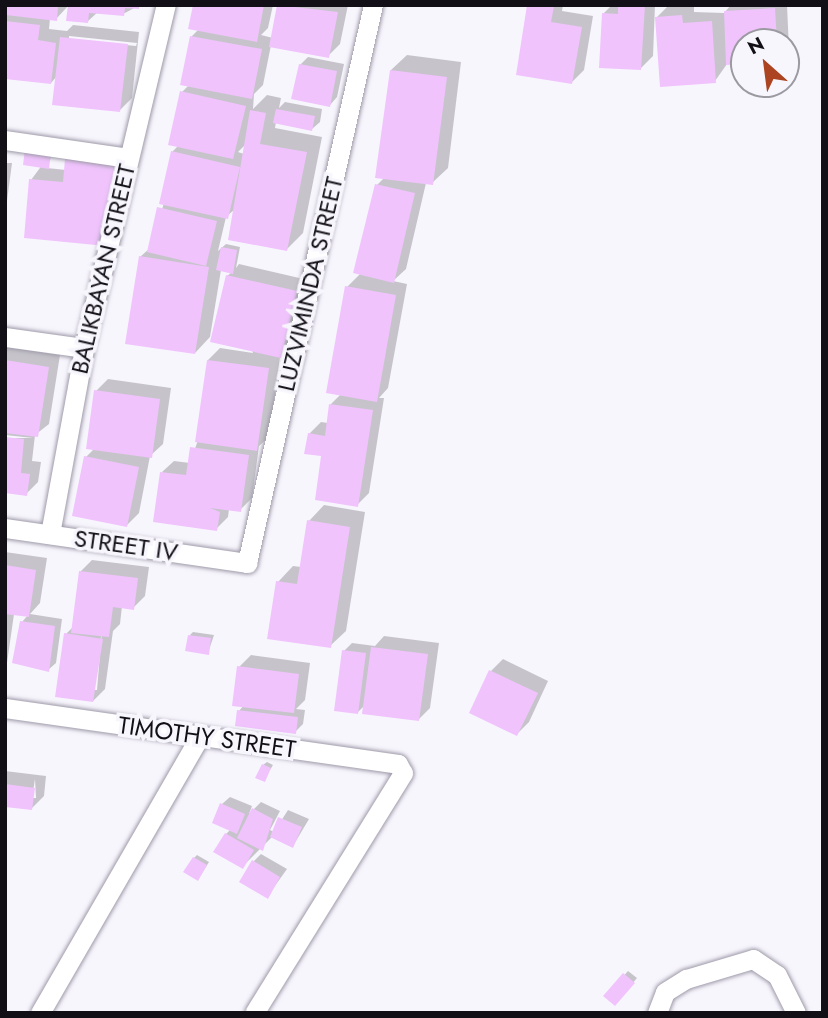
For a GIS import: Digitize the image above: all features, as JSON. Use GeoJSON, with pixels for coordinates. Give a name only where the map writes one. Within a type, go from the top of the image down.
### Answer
{"type":"FeatureCollection","features":[{"type":"Feature","properties":{"kind":"street","name":"BALIKBAYAN STREET"},"geometry":{"type":"LineString","coordinates":[[50,534],[84,348],[166,5]]}},
{"type":"Feature","properties":{"kind":"street","name":"LUZVIMINDA STREET"},"geometry":{"type":"LineString","coordinates":[[247,563],[373,5]]}},
{"type":"Feature","properties":{"kind":"street"},"geometry":{"type":"LineString","coordinates":[[5,140],[128,158]]}},
{"type":"Feature","properties":{"kind":"street"},"geometry":{"type":"LineString","coordinates":[[5,337],[84,348]]}},
{"type":"Feature","properties":{"kind":"street","name":"STREET IV"},"geometry":{"type":"LineString","coordinates":[[5,528],[247,563]]}},
{"type":"Feature","properties":{"kind":"street","name":"TIMOTHY STREET"},"geometry":{"type":"LineString","coordinates":[[5,708],[398,764],[402,773],[254,1013]]}},
{"type":"Feature","properties":{"kind":"street"},"geometry":{"type":"LineString","coordinates":[[40,1013],[200,736]]}},
{"type":"Feature","properties":{"kind":"street"},"geometry":{"type":"LineString","coordinates":[[657,1013],[666,992],[686,979],[752,959],[777,975],[796,1013]]}},
{"type":"Feature","properties":{"kind":"building"},"geometry":{"type":"Polygon","coordinates":[[[7,5],[58,5],[57,21],[6,15],[7,5]]]}},
{"type":"Feature","properties":{"kind":"building"},"geometry":{"type":"Polygon","coordinates":[[[68,5],[139,5],[139,9],[125,8],[124,16],[89,13],[88,23],[66,21],[68,5]]]}},
{"type":"Feature","properties":{"kind":"building"},"geometry":{"type":"Polygon","coordinates":[[[193,5],[264,5],[257,42],[188,29],[193,5]]]}},
{"type":"Feature","properties":{"kind":"building"},"geometry":{"type":"Polygon","coordinates":[[[277,5],[338,12],[329,58],[269,47],[277,5]]]}},
{"type":"Feature","properties":{"kind":"building"},"geometry":{"type":"Polygon","coordinates":[[[527,5],[554,6],[551,22],[582,27],[572,84],[516,75],[527,5]]]}},
{"type":"Feature","properties":{"kind":"building"},"geometry":{"type":"Polygon","coordinates":[[[618,5],[645,5],[641,70],[599,68],[602,13],[618,14],[618,5]]]}},
{"type":"Feature","properties":{"kind":"building"},"geometry":{"type":"Polygon","coordinates":[[[775,8],[776,28],[730,28],[730,65],[726,65],[724,11],[775,8]]]}},
{"type":"Feature","properties":{"kind":"building"},"geometry":{"type":"Polygon","coordinates":[[[682,15],[683,23],[712,21],[716,83],[660,87],[655,17],[682,15]]]}},
{"type":"Feature","properties":{"kind":"building"},"geometry":{"type":"Polygon","coordinates":[[[5,21],[40,25],[38,40],[56,43],[51,84],[5,79],[5,21]]]}},
{"type":"Feature","properties":{"kind":"building"},"geometry":{"type":"Polygon","coordinates":[[[190,36],[262,49],[252,99],[180,85],[190,36]]]}},
{"type":"Feature","properties":{"kind":"building"},"geometry":{"type":"Polygon","coordinates":[[[60,37],[128,44],[120,112],[52,105],[60,37]]]}},
{"type":"Feature","properties":{"kind":"building"},"geometry":{"type":"Polygon","coordinates":[[[299,64],[337,71],[330,107],[291,99],[299,64]]]}},
{"type":"Feature","properties":{"kind":"building"},"geometry":{"type":"Polygon","coordinates":[[[390,70],[447,77],[433,185],[375,178],[390,70]]]}},
{"type":"Feature","properties":{"kind":"building"},"geometry":{"type":"Polygon","coordinates":[[[180,91],[246,106],[233,159],[168,145],[180,91]]]}},
{"type":"Feature","properties":{"kind":"building"},"geometry":{"type":"Polygon","coordinates":[[[276,109],[315,116],[312,131],[273,123],[276,109]]]}},
{"type":"Feature","properties":{"kind":"building"},"geometry":{"type":"Polygon","coordinates":[[[250,110],[266,113],[260,144],[307,152],[287,251],[228,240],[250,110]]]}},
{"type":"Feature","properties":{"kind":"building"},"geometry":{"type":"Polygon","coordinates":[[[25,149],[51,152],[49,169],[23,165],[25,149]]]}},
{"type":"Feature","properties":{"kind":"building"},"geometry":{"type":"Polygon","coordinates":[[[171,151],[240,167],[228,219],[159,204],[171,151]]]}},
{"type":"Feature","properties":{"kind":"building"},"geometry":{"type":"Polygon","coordinates":[[[65,159],[115,163],[106,246],[24,238],[29,179],[63,182],[65,159]]]}},
{"type":"Feature","properties":{"kind":"building"},"geometry":{"type":"Polygon","coordinates":[[[375,184],[415,193],[394,283],[353,273],[375,184]]]}},
{"type":"Feature","properties":{"kind":"building"},"geometry":{"type":"Polygon","coordinates":[[[157,207],[217,221],[206,266],[147,252],[157,207]]]}},
{"type":"Feature","properties":{"kind":"building"},"geometry":{"type":"Polygon","coordinates":[[[221,247],[237,250],[233,274],[216,270],[221,247]]]}},
{"type":"Feature","properties":{"kind":"building"},"geometry":{"type":"Polygon","coordinates":[[[139,256],[209,267],[195,354],[125,344],[139,256]]]}},
{"type":"Feature","properties":{"kind":"building"},"geometry":{"type":"Polygon","coordinates":[[[226,275],[297,291],[281,358],[210,342],[226,275]]]}},
{"type":"Feature","properties":{"kind":"building"},"geometry":{"type":"Polygon","coordinates":[[[345,286],[396,295],[377,402],[326,393],[345,286]]]}},
{"type":"Feature","properties":{"kind":"building"},"geometry":{"type":"Polygon","coordinates":[[[5,360],[49,367],[38,437],[5,433],[5,360]]]}},
{"type":"Feature","properties":{"kind":"building"},"geometry":{"type":"Polygon","coordinates":[[[207,360],[269,368],[257,451],[195,442],[207,360]]]}},
{"type":"Feature","properties":{"kind":"building"},"geometry":{"type":"Polygon","coordinates":[[[94,390],[160,399],[152,458],[86,449],[94,390]]]}},
{"type":"Feature","properties":{"kind":"building"},"geometry":{"type":"Polygon","coordinates":[[[329,404],[373,410],[358,507],[315,500],[321,456],[304,454],[308,433],[325,436],[329,404]]]}},
{"type":"Feature","properties":{"kind":"building"},"geometry":{"type":"Polygon","coordinates":[[[5,437],[24,439],[21,473],[30,474],[27,496],[5,493],[5,437]]]}},
{"type":"Feature","properties":{"kind":"building"},"geometry":{"type":"Polygon","coordinates":[[[190,447],[249,455],[241,512],[210,508],[220,512],[217,531],[153,522],[160,472],[186,475],[190,447]]]}},
{"type":"Feature","properties":{"kind":"building"},"geometry":{"type":"Polygon","coordinates":[[[84,456],[139,467],[127,527],[72,516],[84,456]]]}},
{"type":"Feature","properties":{"kind":"building"},"geometry":{"type":"Polygon","coordinates":[[[307,520],[350,527],[331,648],[267,639],[276,581],[297,584],[307,520]]]}},
{"type":"Feature","properties":{"kind":"building"},"geometry":{"type":"Polygon","coordinates":[[[5,565],[36,570],[29,617],[5,614],[5,565]]]}},
{"type":"Feature","properties":{"kind":"building"},"geometry":{"type":"Polygon","coordinates":[[[79,571],[138,578],[134,610],[113,607],[109,637],[71,633],[79,571]]]}},
{"type":"Feature","properties":{"kind":"building"},"geometry":{"type":"Polygon","coordinates":[[[20,621],[55,626],[49,672],[12,663],[20,621]]]}},
{"type":"Feature","properties":{"kind":"building"},"geometry":{"type":"Polygon","coordinates":[[[64,633],[103,639],[93,702],[55,697],[64,633]]]}},
{"type":"Feature","properties":{"kind":"building"},"geometry":{"type":"Polygon","coordinates":[[[188,635],[211,638],[209,655],[185,651],[188,635]]]}},
{"type":"Feature","properties":{"kind":"building"},"geometry":{"type":"Polygon","coordinates":[[[371,647],[428,654],[419,721],[362,714],[371,647]]]}},
{"type":"Feature","properties":{"kind":"building"},"geometry":{"type":"Polygon","coordinates":[[[342,650],[366,653],[358,714],[334,711],[342,650]]]}},
{"type":"Feature","properties":{"kind":"building"},"geometry":{"type":"Polygon","coordinates":[[[237,666],[299,674],[294,713],[232,706],[237,666]]]}},
{"type":"Feature","properties":{"kind":"building"},"geometry":{"type":"Polygon","coordinates":[[[489,670],[538,693],[517,736],[469,713],[489,670]]]}},
{"type":"Feature","properties":{"kind":"building"},"geometry":{"type":"Polygon","coordinates":[[[237,710],[298,717],[296,734],[235,726],[237,710]]]}},
{"type":"Feature","properties":{"kind":"building"},"geometry":{"type":"Polygon","coordinates":[[[262,764],[271,768],[265,782],[255,778],[262,764]]]}},
{"type":"Feature","properties":{"kind":"building"},"geometry":{"type":"Polygon","coordinates":[[[5,784],[35,788],[32,810],[5,807],[5,784]]]}},
{"type":"Feature","properties":{"kind":"building"},"geometry":{"type":"Polygon","coordinates":[[[220,803],[245,814],[237,834],[212,823],[220,803]]]}},
{"type":"Feature","properties":{"kind":"building"},"geometry":{"type":"Polygon","coordinates":[[[252,808],[273,819],[263,851],[237,838],[252,808]]]}},
{"type":"Feature","properties":{"kind":"building"},"geometry":{"type":"Polygon","coordinates":[[[278,817],[302,827],[293,848],[270,837],[278,817]]]}},
{"type":"Feature","properties":{"kind":"building"},"geometry":{"type":"Polygon","coordinates":[[[225,833],[254,850],[243,869],[213,852],[225,833]]]}},
{"type":"Feature","properties":{"kind":"building"},"geometry":{"type":"Polygon","coordinates":[[[193,857],[207,865],[198,881],[183,872],[193,857]]]}},
{"type":"Feature","properties":{"kind":"building"},"geometry":{"type":"Polygon","coordinates":[[[252,860],[280,877],[268,899],[239,882],[252,860]]]}},
{"type":"Feature","properties":{"kind":"building"},"geometry":{"type":"Polygon","coordinates":[[[623,973],[635,983],[615,1006],[603,996],[623,973]]]}}]}
